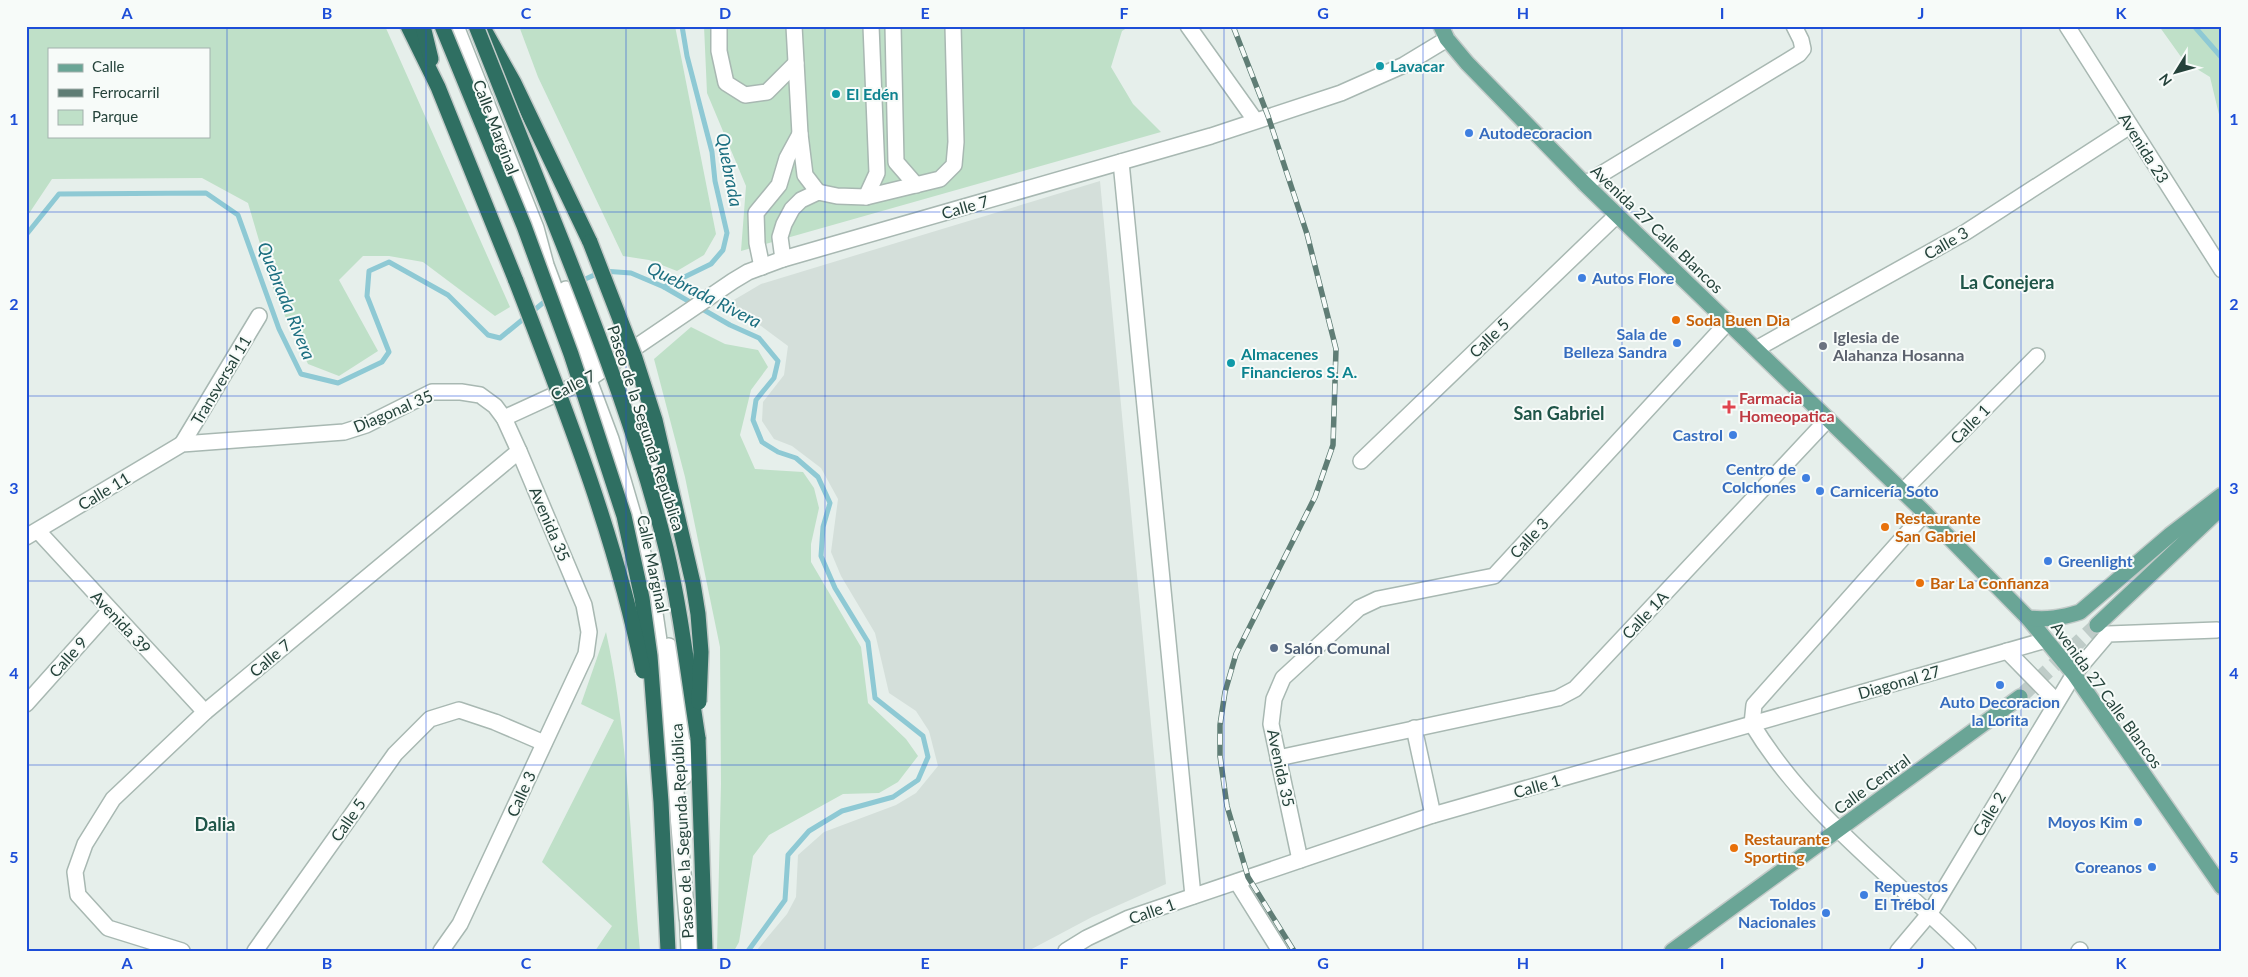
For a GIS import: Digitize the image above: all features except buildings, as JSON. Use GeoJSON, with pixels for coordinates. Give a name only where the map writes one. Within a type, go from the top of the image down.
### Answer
{"type":"FeatureCollection","features":[{"type":"Feature","properties":{"kind":"highway"},"geometry":{"type":"LineString","coordinates":[[408,26],[438,87],[565,409],[632,616],[654,729]]}},
{"type":"Feature","properties":{"kind":"highway"},"geometry":{"type":"LineString","coordinates":[[423,26],[438,87]]}},
{"type":"Feature","properties":{"kind":"highway","name":"Paseo de la Segunda República"},"geometry":{"type":"LineString","coordinates":[[442,26],[524,226],[571,354],[624,516],[642,598],[650,656],[661,802],[668,951]]}},
{"type":"Feature","properties":{"kind":"highway","name":"Paseo de la Segunda República"},"geometry":{"type":"LineString","coordinates":[[476,26],[616,383],[647,479],[666,548],[679,611],[698,738],[705,951]]}},
{"type":"Feature","properties":{"kind":"highway"},"geometry":{"type":"LineString","coordinates":[[482,26],[514,83],[590,242],[649,402],[693,583],[701,652],[698,738]]}},
{"type":"Feature","properties":{"kind":"highway"},"geometry":{"type":"LineString","coordinates":[[493,26],[514,83]]}},
{"type":"Feature","properties":{"kind":"main road","name":"Avenida 27 Calle Blancos"},"geometry":{"type":"LineString","coordinates":[[1444,33],[1467,63],[1585,184],[1903,491],[2028,618],[2074,674],[2220,880]]}},
{"type":"Feature","properties":{"kind":"main road"},"geometry":{"type":"LineString","coordinates":[[2028,618],[2046,620],[2063,618],[2080,612],[2170,535],[2222,495]]}},
{"type":"Feature","properties":{"kind":"main road"},"geometry":{"type":"LineString","coordinates":[[2102,629],[2222,507]]}},
{"type":"Feature","properties":{"kind":"main road","name":"Calle Central"},"geometry":{"type":"LineString","coordinates":[[1672,951],[2020,697]]}},
{"type":"Feature","properties":{"kind":"street","name":"Calle Marginal"},"geometry":{"type":"LineString","coordinates":[[456,26],[593,376],[623,444],[645,522],[658,578],[683,744],[689,951]]}},
{"type":"Feature","properties":{"kind":"street"},"geometry":{"type":"LineString","coordinates":[[719,26],[719,51],[726,83],[745,95],[767,92],[796,63]]}},
{"type":"Feature","properties":{"kind":"street"},"geometry":{"type":"LineString","coordinates":[[794,26],[804,175],[818,192]]}},
{"type":"Feature","properties":{"kind":"street"},"geometry":{"type":"LineString","coordinates":[[866,197],[877,173],[871,26]]}},
{"type":"Feature","properties":{"kind":"street"},"geometry":{"type":"LineString","coordinates":[[893,26],[896,162],[916,185]]}},
{"type":"Feature","properties":{"kind":"street"},"geometry":{"type":"LineString","coordinates":[[783,259],[780,238],[784,224],[792,209],[801,200],[818,192],[837,196],[866,197],[940,178],[954,164],[956,142],[953,26]]}},
{"type":"Feature","properties":{"kind":"street"},"geometry":{"type":"LineString","coordinates":[[1188,26],[1255,120]]}},
{"type":"Feature","properties":{"kind":"street"},"geometry":{"type":"LineString","coordinates":[[1585,184],[1800,54],[1803,49],[1794,26]]}},
{"type":"Feature","properties":{"kind":"street","name":"Avenida 23"},"geometry":{"type":"LineString","coordinates":[[2067,26],[2222,270]]}},
{"type":"Feature","properties":{"kind":"street","name":"Calle 7"},"geometry":{"type":"LineString","coordinates":[[504,418],[593,376],[734,281],[762,267],[783,259],[1211,136],[1341,93],[1404,64],[1444,33]]}},
{"type":"Feature","properties":{"kind":"street","name":"Calle 3"},"geometry":{"type":"LineString","coordinates":[[1756,349],[1966,232],[2130,126]]}},
{"type":"Feature","properties":{"kind":"street"},"geometry":{"type":"LineString","coordinates":[[762,267],[757,243],[756,213],[779,184],[787,158],[800,134]]}},
{"type":"Feature","properties":{"kind":"street"},"geometry":{"type":"LineString","coordinates":[[1121,162],[1193,896]]}},
{"type":"Feature","properties":{"kind":"street","name":"Calle 5"},"geometry":{"type":"LineString","coordinates":[[1361,461],[1617,215]]}},
{"type":"Feature","properties":{"kind":"street","name":"Transversal 11"},"geometry":{"type":"LineString","coordinates":[[182,444],[259,316]]}},
{"type":"Feature","properties":{"kind":"street","name":"Calle 3"},"geometry":{"type":"LineString","coordinates":[[1284,678],[1359,608],[1378,599],[1494,576],[1728,322]]}},
{"type":"Feature","properties":{"kind":"street","name":"Calle 1"},"geometry":{"type":"LineString","coordinates":[[1903,491],[2037,356]]}},
{"type":"Feature","properties":{"kind":"street","name":"Diagonal 35"},"geometry":{"type":"LineString","coordinates":[[182,444],[344,432],[366,425],[432,392],[461,392],[480,395],[495,406],[504,418]]}},
{"type":"Feature","properties":{"kind":"street","name":"Avenida 35"},"geometry":{"type":"LineString","coordinates":[[504,418],[584,606],[589,632]]}},
{"type":"Feature","properties":{"kind":"street","name":"Calle 1A"},"geometry":{"type":"LineString","coordinates":[[1278,758],[1558,698],[1576,690],[1828,419]]}},
{"type":"Feature","properties":{"kind":"street","name":"Calle 11"},"geometry":{"type":"LineString","coordinates":[[32,534],[182,444]]}},
{"type":"Feature","properties":{"kind":"street","name":"Calle 7"},"geometry":{"type":"LineString","coordinates":[[182,951],[108,928],[78,895],[75,872],[84,844],[113,798],[205,712],[519,451]]}},
{"type":"Feature","properties":{"kind":"street"},"geometry":{"type":"LineString","coordinates":[[1925,513],[1754,705],[1752,724],[1770,753],[1838,831],[1930,913],[1968,951]]}},
{"type":"Feature","properties":{"kind":"street","name":"Avenida 39"},"geometry":{"type":"LineString","coordinates":[[32,534],[110,610],[205,712]]}},
{"type":"Feature","properties":{"kind":"street","name":"Calle 9"},"geometry":{"type":"LineString","coordinates":[[26,704],[110,610]]}},
{"type":"Feature","properties":{"kind":"street"},"geometry":{"type":"LineString","coordinates":[[2102,629],[2218,630]]}},
{"type":"Feature","properties":{"kind":"street","name":"Calle 2"},"geometry":{"type":"LineString","coordinates":[[1898,951],[1930,913],[2056,701],[2102,629]]}},
{"type":"Feature","properties":{"kind":"street","name":"Calle 3"},"geometry":{"type":"LineString","coordinates":[[441,951],[460,924],[586,654],[589,632]]}},
{"type":"Feature","properties":{"kind":"street","name":"Diagonal 27"},"geometry":{"type":"LineString","coordinates":[[1752,724],[2046,640]]}},
{"type":"Feature","properties":{"kind":"street"},"geometry":{"type":"LineString","coordinates":[[2007,651],[2056,701]]}},
{"type":"Feature","properties":{"kind":"street","name":"Avenida 35"},"geometry":{"type":"LineString","coordinates":[[1284,678],[1274,699],[1271,724],[1300,860]]}},
{"type":"Feature","properties":{"kind":"street","name":"Calle 5"},"geometry":{"type":"LineString","coordinates":[[255,951],[395,754],[430,719],[459,710],[495,722],[544,743]]}},
{"type":"Feature","properties":{"kind":"street","name":"Calle 1"},"geometry":{"type":"LineString","coordinates":[[1066,951],[1129,918],[1300,860],[1433,816],[1752,724]]}},
{"type":"Feature","properties":{"kind":"street"},"geometry":{"type":"LineString","coordinates":[[1414,728],[1433,816]]}},
{"type":"Feature","properties":{"kind":"street"},"geometry":{"type":"LineString","coordinates":[[1237,882],[1280,951]]}},
{"type":"Feature","properties":{"kind":"shaded area"},"geometry":{"type":"Polygon","coordinates":[[[1100,181],[1166,884],[1092,917],[1028,951],[756,951],[787,914],[796,897],[798,855],[824,832],[896,805],[916,793],[938,766],[929,731],[916,711],[889,693],[875,633],[841,576],[831,552],[838,499],[821,468],[792,446],[774,439],[762,421],[763,402],[784,375],[788,346],[761,326],[722,307],[761,284],[1100,181]]]}},
{"type":"Feature","properties":{"kind":"green space"},"geometry":{"type":"Polygon","coordinates":[[[32,26],[385,26],[510,307],[495,316],[423,262],[389,256],[363,256],[339,280],[378,351],[339,376],[308,364],[275,295],[248,203],[202,178],[52,179],[26,218],[26,29],[32,26]]]}},
{"type":"Feature","properties":{"kind":"green space"},"geometry":{"type":"Polygon","coordinates":[[[519,26],[675,26],[716,234],[704,255],[677,271],[649,260],[623,256],[538,77],[519,26]]]}},
{"type":"Feature","properties":{"kind":"green space"},"geometry":{"type":"Polygon","coordinates":[[[704,26],[1130,26],[1122,31],[1111,67],[1133,104],[1161,132],[741,251],[746,186],[707,93],[704,26]]]}},
{"type":"Feature","properties":{"kind":"green space"},"geometry":{"type":"Polygon","coordinates":[[[2159,26],[2222,26],[2222,127],[2210,77],[2184,61],[2159,26]]]}},
{"type":"Feature","properties":{"kind":"green space"},"geometry":{"type":"Polygon","coordinates":[[[691,327],[725,344],[758,350],[768,367],[751,390],[740,435],[755,469],[803,472],[814,488],[819,508],[811,544],[811,562],[861,647],[868,703],[906,739],[918,756],[898,782],[879,793],[843,794],[769,835],[753,856],[739,942],[734,951],[717,951],[721,784],[720,647],[685,477],[654,359],[691,327]]]}},
{"type":"Feature","properties":{"kind":"green space"},"geometry":{"type":"Polygon","coordinates":[[[606,632],[620,711],[640,951],[595,951],[612,926],[542,862],[614,720],[581,704],[606,632]]]}},
{"type":"Feature","properties":{"kind":"waterway","name":"Quebrada"},"geometry":{"type":"LineString","coordinates":[[664,287],[711,264],[723,250],[727,233],[715,181],[712,152],[687,56],[682,26]]}},
{"type":"Feature","properties":{"kind":"waterway"},"geometry":{"type":"LineString","coordinates":[[2194,26],[2222,58]]}},
{"type":"Feature","properties":{"kind":"waterway","name":"Quebrada Rivera"},"geometry":{"type":"LineString","coordinates":[[26,235],[59,194],[206,193],[238,215],[279,329],[301,374],[338,383],[382,362],[389,352],[367,296],[369,271],[389,262],[448,295],[488,335],[500,338],[549,298]]}},
{"type":"Feature","properties":{"kind":"waterway","name":"Quebrada Rivera"},"geometry":{"type":"LineString","coordinates":[[581,281],[603,271],[631,273],[664,287],[730,325],[759,338],[778,361],[774,378],[756,400],[753,420],[762,442],[778,452],[796,458],[818,477],[830,503],[823,527],[821,556],[835,588],[868,642],[875,698],[923,736],[928,757],[918,780],[893,797],[842,811],[809,831],[788,855],[785,900],[748,951]]}},
{"type":"Feature","properties":{"kind":"tunnel"},"geometry":{"type":"LineString","coordinates":[[2020,697],[2097,625]]}},
{"type":"Feature","properties":{"kind":"railway"},"geometry":{"type":"LineString","coordinates":[[1233,26],[1268,116],[1307,234],[1336,349],[1333,445],[1315,497],[1236,654],[1225,692],[1220,725],[1220,756],[1227,806],[1248,877],[1294,951]]}},
{"type":"Feature","properties":{"kind":"place","name":"Lavacar"},"geometry":{"type":"Point","coordinates":[1380,66]}},
{"type":"Feature","properties":{"kind":"place","name":"El Edén"},"geometry":{"type":"Point","coordinates":[836,94]}},
{"type":"Feature","properties":{"kind":"place","name":"Autodecoracion"},"geometry":{"type":"Point","coordinates":[1469,133]}},
{"type":"Feature","properties":{"kind":"place","name":"Autos Flore"},"geometry":{"type":"Point","coordinates":[1582,278]}},
{"type":"Feature","properties":{"kind":"place","name":"Soda Buen Dia"},"geometry":{"type":"Point","coordinates":[1676,320]}},
{"type":"Feature","properties":{"kind":"place","name":"Sala de Belleza Sandra"},"geometry":{"type":"Point","coordinates":[1677,343]}},
{"type":"Feature","properties":{"kind":"place","name":"Iglesia de Alahanza Hosanna"},"geometry":{"type":"Point","coordinates":[1823,346]}},
{"type":"Feature","properties":{"kind":"place","name":"Almacenes Financieros S. A."},"geometry":{"type":"Point","coordinates":[1231,363]}},
{"type":"Feature","properties":{"kind":"place","name":"Farmacia Homeopatica"},"geometry":{"type":"Point","coordinates":[1729,407]}},
{"type":"Feature","properties":{"kind":"place","name":"Castrol"},"geometry":{"type":"Point","coordinates":[1733,435]}},
{"type":"Feature","properties":{"kind":"place","name":"Centro de Colchones"},"geometry":{"type":"Point","coordinates":[1806,478]}},
{"type":"Feature","properties":{"kind":"place","name":"Carnicería Soto"},"geometry":{"type":"Point","coordinates":[1820,491]}},
{"type":"Feature","properties":{"kind":"place","name":"Restaurante San Gabriel"},"geometry":{"type":"Point","coordinates":[1885,527]}},
{"type":"Feature","properties":{"kind":"place","name":"Greenlight"},"geometry":{"type":"Point","coordinates":[2048,561]}},
{"type":"Feature","properties":{"kind":"place","name":"Bar La Confianza"},"geometry":{"type":"Point","coordinates":[1920,583]}},
{"type":"Feature","properties":{"kind":"place","name":"Salón Comunal"},"geometry":{"type":"Point","coordinates":[1274,648]}},
{"type":"Feature","properties":{"kind":"place","name":"Auto Decoracion la Lorita"},"geometry":{"type":"Point","coordinates":[2000,685]}},
{"type":"Feature","properties":{"kind":"place","name":"Moyos Kim"},"geometry":{"type":"Point","coordinates":[2138,822]}},
{"type":"Feature","properties":{"kind":"place","name":"Restaurante Sporting"},"geometry":{"type":"Point","coordinates":[1734,848]}},
{"type":"Feature","properties":{"kind":"place","name":"Coreanos"},"geometry":{"type":"Point","coordinates":[2152,867]}},
{"type":"Feature","properties":{"kind":"place","name":"Repuestos El Trébol"},"geometry":{"type":"Point","coordinates":[1864,895]}},
{"type":"Feature","properties":{"kind":"place","name":"Toldos Nacionales"},"geometry":{"type":"Point","coordinates":[1826,913]}},
{"type":"Feature","properties":{"kind":"district","name":"La Conejera"},"geometry":{"type":"Point","coordinates":[2007,283]}},
{"type":"Feature","properties":{"kind":"district","name":"San Gabriel"},"geometry":{"type":"Point","coordinates":[1559,414]}},
{"type":"Feature","properties":{"kind":"district","name":"Dalia"},"geometry":{"type":"Point","coordinates":[215,825]}}]}
